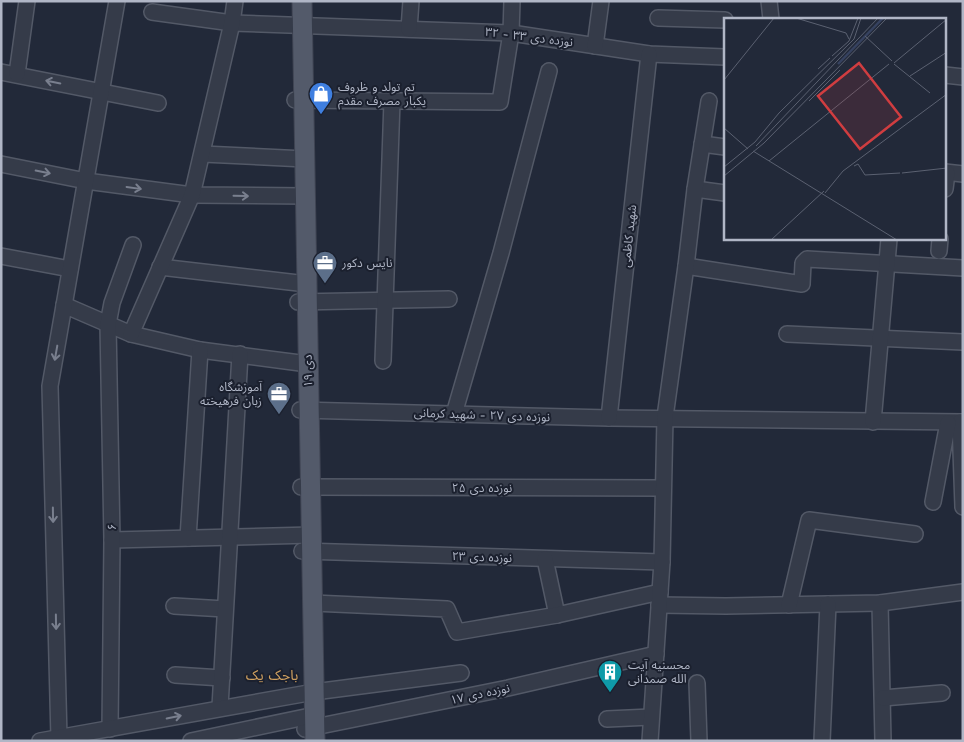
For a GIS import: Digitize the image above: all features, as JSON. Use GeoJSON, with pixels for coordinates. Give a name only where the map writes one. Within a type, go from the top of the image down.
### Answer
{"type":"FeatureCollection","features":[{"type":"Feature","properties":{"kind":"main road","name":"۱۹ دی"},"geometry":{"type":"LineString","coordinates":[[294,1],[298,24],[310,728]]}},
{"type":"Feature","properties":{"kind":"main road","name":"۱۹ دی"},"geometry":{"type":"LineString","coordinates":[[298,24],[302,1]]}},
{"type":"Feature","properties":{"kind":"main road","name":"۱۹ دی"},"geometry":{"type":"LineString","coordinates":[[307,543],[313,603],[309,693]]}},
{"type":"Feature","properties":{"kind":"street"},"geometry":{"type":"LineString","coordinates":[[17,74],[27,1]]}},
{"type":"Feature","properties":{"kind":"street"},"geometry":{"type":"LineString","coordinates":[[66,738],[55,574],[50,386],[117,1]]}},
{"type":"Feature","properties":{"kind":"street"},"geometry":{"type":"LineString","coordinates":[[131,334],[192,196],[232,23],[235,1]]}},
{"type":"Feature","properties":{"kind":"street"},"geometry":{"type":"LineString","coordinates":[[409,29],[411,1]]}},
{"type":"Feature","properties":{"kind":"street"},"geometry":{"type":"LineString","coordinates":[[299,100],[500,102],[511,33],[512,1]]}},
{"type":"Feature","properties":{"kind":"street"},"geometry":{"type":"LineString","coordinates":[[595,46],[600,1]]}},
{"type":"Feature","properties":{"kind":"street"},"geometry":{"type":"LineString","coordinates":[[769,1],[771,18]]}},
{"type":"Feature","properties":{"kind":"street","name":"۳۲ - نوزده دی ۳۳"},"geometry":{"type":"LineString","coordinates":[[152,12],[190,9],[232,23],[511,33],[649,54],[724,58]]}},
{"type":"Feature","properties":{"kind":"street"},"geometry":{"type":"LineString","coordinates":[[658,18],[724,20]]}},
{"type":"Feature","properties":{"kind":"street","name":"شهید کاظمی"},"geometry":{"type":"LineString","coordinates":[[609,418],[649,54]]}},
{"type":"Feature","properties":{"kind":"street"},"geometry":{"type":"LineString","coordinates":[[454,414],[501,254],[549,71]]}},
{"type":"Feature","properties":{"kind":"street"},"geometry":{"type":"LineString","coordinates":[[1,72],[158,103]]}},
{"type":"Feature","properties":{"kind":"street"},"geometry":{"type":"LineString","coordinates":[[946,75],[963,76]]}},
{"type":"Feature","properties":{"kind":"street"},"geometry":{"type":"LineString","coordinates":[[384,361],[384,300],[392,101]]}},
{"type":"Feature","properties":{"kind":"street"},"geometry":{"type":"LineString","coordinates":[[650,741],[662,562],[665,417],[674,339],[709,101]]}},
{"type":"Feature","properties":{"kind":"street"},"geometry":{"type":"LineString","coordinates":[[702,144],[724,147]]}},
{"type":"Feature","properties":{"kind":"street"},"geometry":{"type":"LineString","coordinates":[[203,154],[300,158]]}},
{"type":"Feature","properties":{"kind":"street"},"geometry":{"type":"LineString","coordinates":[[1,164],[86,181],[192,196],[301,197]]}},
{"type":"Feature","properties":{"kind":"street"},"geometry":{"type":"LineString","coordinates":[[946,172],[963,174]]}},
{"type":"Feature","properties":{"kind":"street"},"geometry":{"type":"LineString","coordinates":[[695,189],[724,193]]}},
{"type":"Feature","properties":{"kind":"street"},"geometry":{"type":"LineString","coordinates":[[873,422],[889,240]]}},
{"type":"Feature","properties":{"kind":"street","name":"۶"},"geometry":{"type":"LineString","coordinates":[[110,729],[112,540],[108,324],[112,303],[133,245]]}},
{"type":"Feature","properties":{"kind":"street"},"geometry":{"type":"LineString","coordinates":[[1,256],[70,269]]}},
{"type":"Feature","properties":{"kind":"street"},"geometry":{"type":"LineString","coordinates":[[686,266],[802,284],[804,260],[963,268]]}},
{"type":"Feature","properties":{"kind":"street"},"geometry":{"type":"LineString","coordinates":[[160,267],[302,293],[384,300],[448,299]]}},
{"type":"Feature","properties":{"kind":"street"},"geometry":{"type":"LineString","coordinates":[[64,305],[131,334],[200,350],[303,364]]}},
{"type":"Feature","properties":{"kind":"street"},"geometry":{"type":"LineString","coordinates":[[787,334],[963,342]]}},
{"type":"Feature","properties":{"kind":"street"},"geometry":{"type":"LineString","coordinates":[[188,538],[200,350]]}},
{"type":"Feature","properties":{"kind":"street"},"geometry":{"type":"LineString","coordinates":[[220,707],[240,354]]}},
{"type":"Feature","properties":{"kind":"street","name":"نوزده دی ۲۷ - شهید کرمانی"},"geometry":{"type":"LineString","coordinates":[[304,410],[609,418],[665,417],[957,423]]}},
{"type":"Feature","properties":{"kind":"street"},"geometry":{"type":"LineString","coordinates":[[957,423],[963,506]]}},
{"type":"Feature","properties":{"kind":"street"},"geometry":{"type":"LineString","coordinates":[[933,502],[957,423]]}},
{"type":"Feature","properties":{"kind":"street","name":"نوزده دی ۲۵"},"geometry":{"type":"LineString","coordinates":[[306,488],[663,488]]}},
{"type":"Feature","properties":{"kind":"street"},"geometry":{"type":"LineString","coordinates":[[789,605],[809,520],[915,534]]}},
{"type":"Feature","properties":{"kind":"street","name":"نوزده دی ۲۳"},"geometry":{"type":"LineString","coordinates":[[112,540],[229,538],[545,559],[662,562]]}},
{"type":"Feature","properties":{"kind":"street"},"geometry":{"type":"LineString","coordinates":[[545,559],[557,615]]}},
{"type":"Feature","properties":{"kind":"street"},"geometry":{"type":"LineString","coordinates":[[313,603],[447,609],[457,632],[659,599],[789,605],[880,603],[963,592]]}},
{"type":"Feature","properties":{"kind":"street"},"geometry":{"type":"LineString","coordinates":[[880,603],[883,741]]}},
{"type":"Feature","properties":{"kind":"street"},"geometry":{"type":"LineString","coordinates":[[822,741],[828,604]]}},
{"type":"Feature","properties":{"kind":"street"},"geometry":{"type":"LineString","coordinates":[[174,606],[225,610]]}},
{"type":"Feature","properties":{"kind":"street","name":"نوزده دی ۱۷"},"geometry":{"type":"LineString","coordinates":[[191,741],[310,728],[656,654]]}},
{"type":"Feature","properties":{"kind":"street"},"geometry":{"type":"LineString","coordinates":[[40,741],[110,729],[126,734],[220,707],[462,673]]}},
{"type":"Feature","properties":{"kind":"street"},"geometry":{"type":"LineString","coordinates":[[175,675],[222,678]]}},
{"type":"Feature","properties":{"kind":"street"},"geometry":{"type":"LineString","coordinates":[[697,684],[699,741]]}},
{"type":"Feature","properties":{"kind":"street"},"geometry":{"type":"LineString","coordinates":[[883,698],[942,693]]}},
{"type":"Feature","properties":{"kind":"street"},"geometry":{"type":"LineString","coordinates":[[607,719],[651,717]]}},
{"type":"Feature","properties":{"kind":"place","name":"تم تولد و ظروف یکبار مصرف مقدم"},"geometry":{"type":"Point","coordinates":[321,115]}},
{"type":"Feature","properties":{"kind":"place","name":"نایس دکور"},"geometry":{"type":"Point","coordinates":[325,284]}},
{"type":"Feature","properties":{"kind":"place","name":"آموزشگاه زبان فرهیخته"},"geometry":{"type":"Point","coordinates":[279,415]}},
{"type":"Feature","properties":{"kind":"place","name":"محسنیه آیت الله صمدانی"},"geometry":{"type":"Point","coordinates":[610,693]}},
{"type":"Feature","properties":{"kind":"district","name":"باجک یک"},"geometry":{"type":"Point","coordinates":[272,675]}}]}
